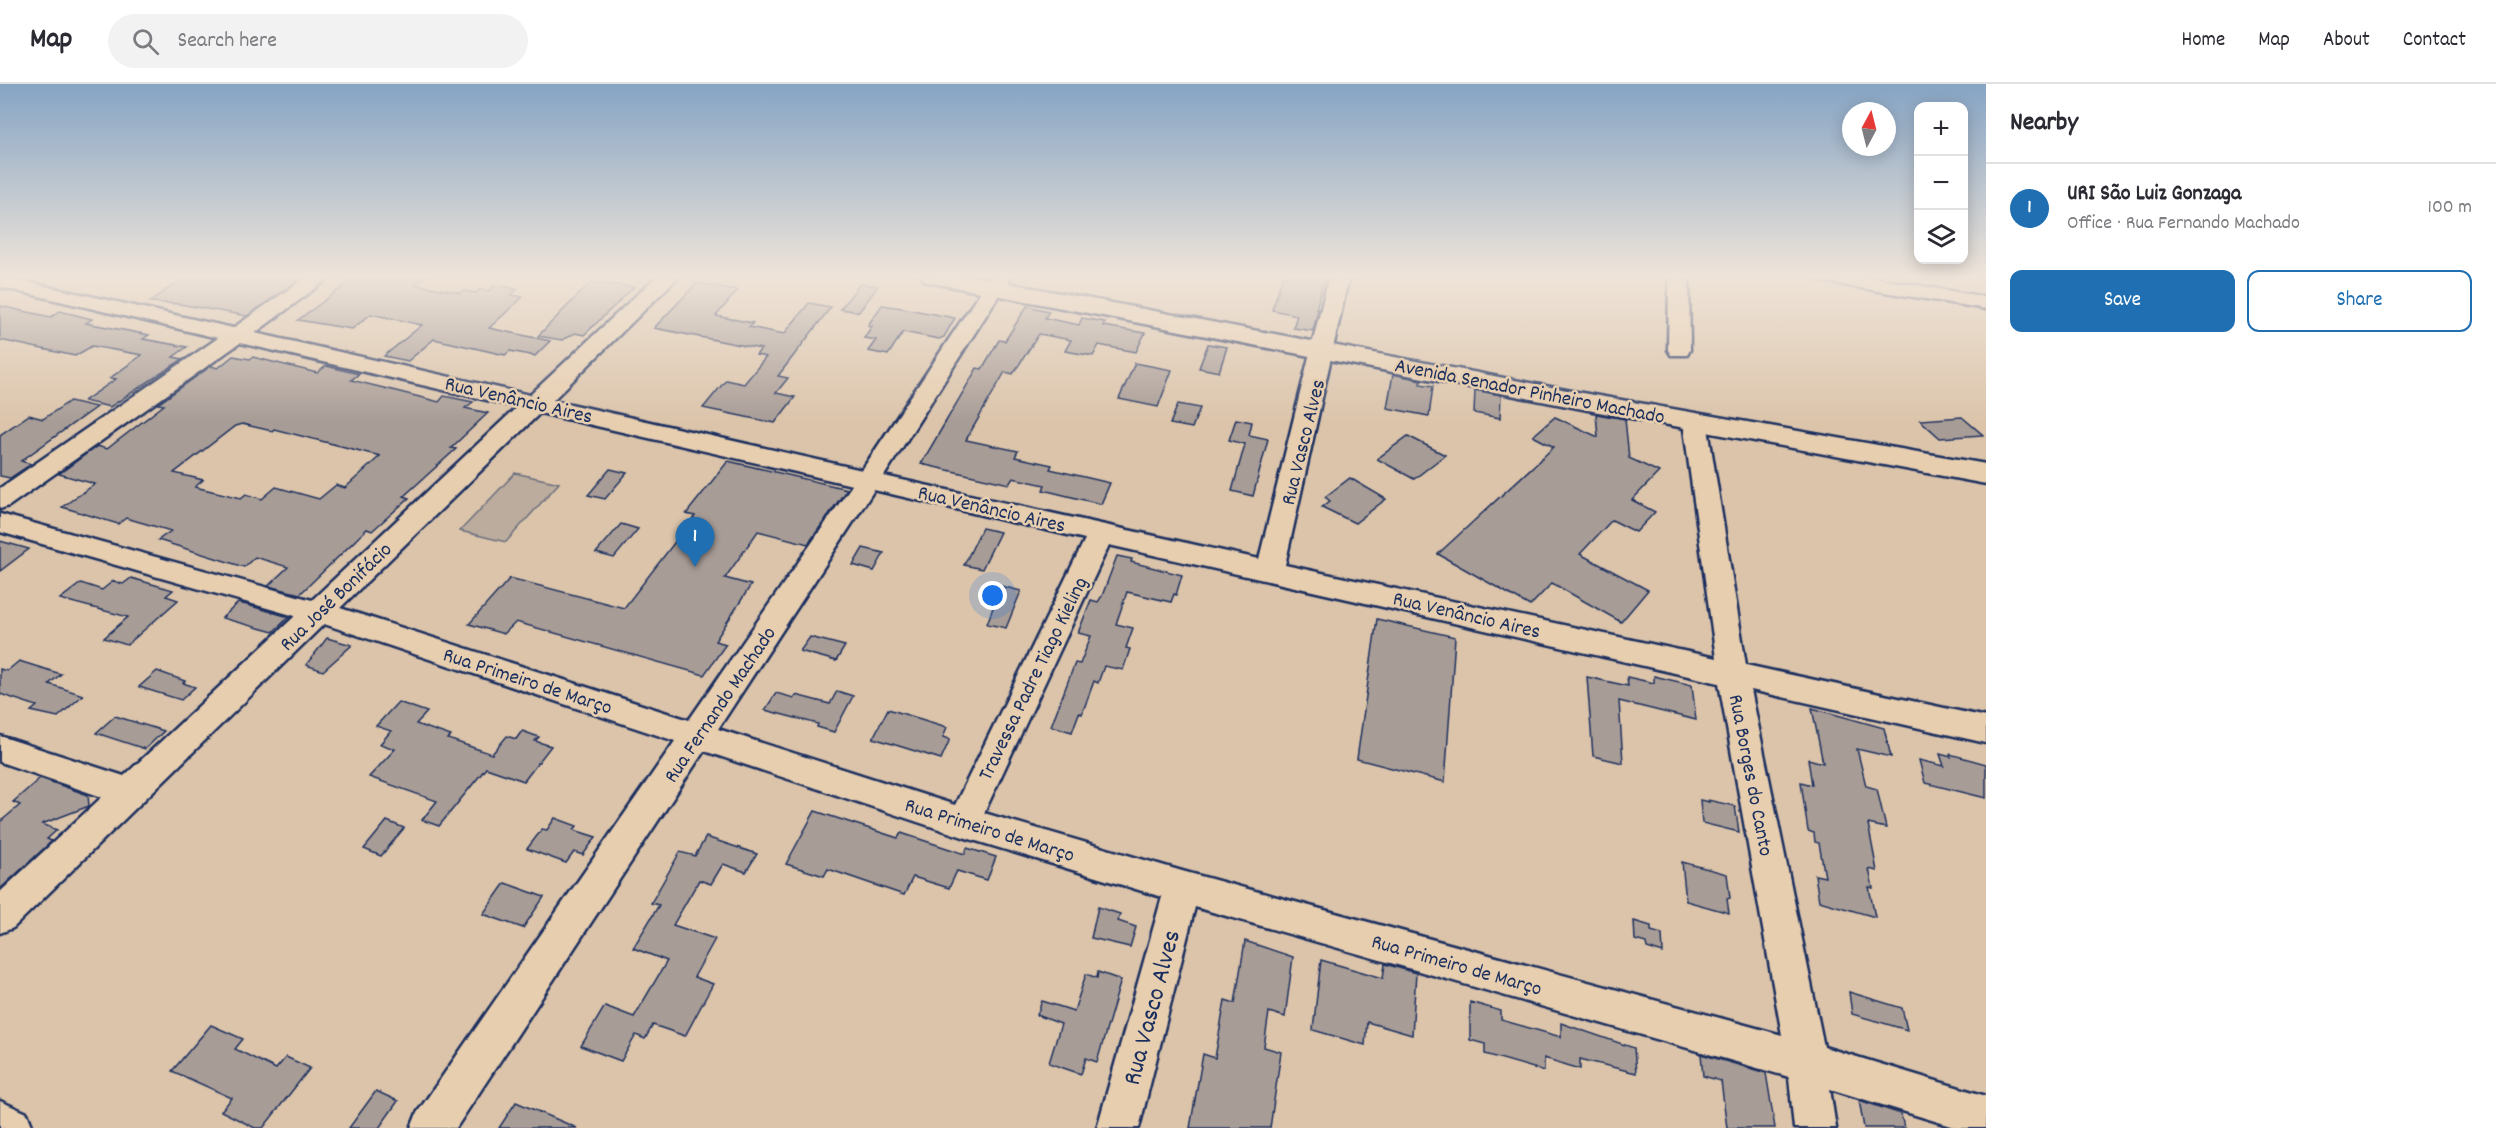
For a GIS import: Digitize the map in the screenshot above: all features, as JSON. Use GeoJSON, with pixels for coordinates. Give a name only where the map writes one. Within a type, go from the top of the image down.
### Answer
{"type":"FeatureCollection","features":[{"type":"Feature","properties":{"kind":"main road","name":"Avenida Senador Pinheiro Machado"},"geometry":{"type":"LineString","coordinates":[[1199,325],[1695,422],[1986,474]]}},
{"type":"Feature","properties":{"kind":"street","name":"Rua Venâncio Aires"},"geometry":{"type":"LineString","coordinates":[[191,325],[1101,534],[1986,730]]}},
{"type":"Feature","properties":{"kind":"street"},"geometry":{"type":"LineString","coordinates":[[0,500],[251,325]]}},
{"type":"Feature","properties":{"kind":"street","name":"Rua José Bonifácio"},"geometry":{"type":"LineString","coordinates":[[0,916],[619,325]]}},
{"type":"Feature","properties":{"kind":"street","name":"Rua Fernando Machado"},"geometry":{"type":"LineString","coordinates":[[432,1128],[698,735],[969,325]]}},
{"type":"Feature","properties":{"kind":"street","name":"Rua Vasco Alves"},"geometry":{"type":"LineString","coordinates":[[1270,572],[1329,325]]}},
{"type":"Feature","properties":{"kind":"street"},"geometry":{"type":"LineString","coordinates":[[1679,325],[1679,350]]}},
{"type":"Feature","properties":{"kind":"street","name":"Rua Borges do Canto"},"geometry":{"type":"LineString","coordinates":[[1695,422],[1733,675],[1807,1062],[1815,1128]]}},
{"type":"Feature","properties":{"kind":"street","name":"Rua Primeiro de Março"},"geometry":{"type":"LineString","coordinates":[[0,523],[319,612],[963,822],[1182,887],[1807,1062],[1986,1116]]}},
{"type":"Feature","properties":{"kind":"street","name":"Travessa Padre Tiago Kieling"},"geometry":{"type":"LineString","coordinates":[[963,822],[1101,534]]}},
{"type":"Feature","properties":{"kind":"street"},"geometry":{"type":"LineString","coordinates":[[0,749],[130,792]]}},
{"type":"Feature","properties":{"kind":"street","name":"Rua Vasco Alves"},"geometry":{"type":"LineString","coordinates":[[1118,1128],[1182,887]]}},
{"type":"Feature","properties":{"kind":"street"},"geometry":{"type":"LineString","coordinates":[[0,1122],[12,1128]]}},
{"type":"Feature","properties":{"kind":"shaded area"},"geometry":{"type":"Polygon","coordinates":[[[515,473],[559,483],[506,542],[460,531],[515,473]]]}},
{"type":"Feature","properties":{"kind":"building"},"geometry":{"type":"Polygon","coordinates":[[[0,325],[95,325],[149,335],[143,339],[187,347],[173,357],[183,359],[110,407],[84,401],[116,379],[110,378],[142,355],[92,346],[75,356],[0,340],[0,325]]]}},
{"type":"Feature","properties":{"kind":"building"},"geometry":{"type":"Polygon","coordinates":[[[326,325],[357,325],[352,329],[326,325]]]}},
{"type":"Feature","properties":{"kind":"building"},"geometry":{"type":"Polygon","coordinates":[[[422,325],[493,325],[489,328],[550,341],[535,356],[510,351],[505,355],[434,339],[408,361],[384,356],[422,325]]]}},
{"type":"Feature","properties":{"kind":"building"},"geometry":{"type":"Polygon","coordinates":[[[549,325],[595,325],[584,335],[575,333],[562,340],[538,336],[549,325]]]}},
{"type":"Feature","properties":{"kind":"building"},"geometry":{"type":"Polygon","coordinates":[[[657,325],[751,325],[749,327],[784,334],[791,325],[817,325],[778,376],[788,378],[776,393],[795,397],[775,423],[703,408],[726,380],[744,384],[766,357],[756,355],[761,349],[654,328],[657,325]]]}},
{"type":"Feature","properties":{"kind":"building"},"geometry":{"type":"Polygon","coordinates":[[[868,325],[951,325],[944,337],[939,339],[903,332],[888,355],[868,351],[876,340],[864,338],[872,326],[868,325]]]}},
{"type":"Feature","properties":{"kind":"building"},"geometry":{"type":"Polygon","coordinates":[[[1015,325],[1104,325],[1145,333],[1136,352],[1099,345],[1093,356],[1065,351],[1071,340],[1039,334],[1013,374],[1005,372],[966,440],[1018,451],[1015,457],[1052,465],[1050,469],[1110,483],[1101,504],[1043,490],[1045,485],[1013,478],[1009,484],[921,464],[977,368],[982,369],[999,340],[1005,341],[1015,325]]]}},
{"type":"Feature","properties":{"kind":"building"},"geometry":{"type":"Polygon","coordinates":[[[1294,325],[1314,325],[1313,331],[1293,328],[1294,325]]]}},
{"type":"Feature","properties":{"kind":"building"},"geometry":{"type":"Polygon","coordinates":[[[1208,344],[1227,347],[1219,372],[1199,368],[1208,344]]]}},
{"type":"Feature","properties":{"kind":"building"},"geometry":{"type":"Polygon","coordinates":[[[233,356],[250,359],[253,357],[317,373],[326,366],[359,374],[351,380],[439,402],[444,396],[473,402],[465,408],[488,413],[451,448],[456,449],[404,496],[409,498],[372,531],[367,529],[300,594],[268,586],[288,567],[255,557],[244,567],[158,540],[171,531],[126,518],[118,524],[62,507],[95,484],[59,474],[97,446],[107,449],[164,405],[158,404],[211,366],[218,368],[233,356]],[[242,424],[235,426],[174,473],[203,480],[195,487],[241,498],[246,494],[262,499],[276,487],[319,499],[336,485],[345,488],[380,456],[274,429],[272,431],[242,424]]]}},
{"type":"Feature","properties":{"kind":"building"},"geometry":{"type":"Polygon","coordinates":[[[1135,363],[1172,370],[1158,407],[1119,399],[1135,363]]]}},
{"type":"Feature","properties":{"kind":"building"},"geometry":{"type":"Polygon","coordinates":[[[1393,374],[1421,380],[1420,384],[1433,386],[1429,416],[1387,408],[1393,374]]]}},
{"type":"Feature","properties":{"kind":"building"},"geometry":{"type":"Polygon","coordinates":[[[1475,390],[1501,395],[1500,418],[1474,413],[1475,390]]]}},
{"type":"Feature","properties":{"kind":"building"},"geometry":{"type":"Polygon","coordinates":[[[70,401],[96,407],[21,461],[31,464],[10,478],[0,476],[0,435],[29,415],[43,419],[70,401]]]}},
{"type":"Feature","properties":{"kind":"building"},"geometry":{"type":"Polygon","coordinates":[[[1178,404],[1200,408],[1192,428],[1170,424],[1178,404]]]}},
{"type":"Feature","properties":{"kind":"building"},"geometry":{"type":"Polygon","coordinates":[[[1596,414],[1625,419],[1629,458],[1659,472],[1632,500],[1655,512],[1636,532],[1612,520],[1580,554],[1648,590],[1621,622],[1552,583],[1530,606],[1438,554],[1554,447],[1533,436],[1555,417],[1598,437],[1596,414]]]}},
{"type":"Feature","properties":{"kind":"building"},"geometry":{"type":"Polygon","coordinates":[[[1962,417],[1983,435],[1940,438],[1920,420],[1962,417]]]}},
{"type":"Feature","properties":{"kind":"building"},"geometry":{"type":"Polygon","coordinates":[[[1236,419],[1252,422],[1249,435],[1268,439],[1253,496],[1232,491],[1245,444],[1229,440],[1236,419]]]}},
{"type":"Feature","properties":{"kind":"building"},"geometry":{"type":"Polygon","coordinates":[[[1408,436],[1445,455],[1414,479],[1377,459],[1408,436]]]}},
{"type":"Feature","properties":{"kind":"building"},"geometry":{"type":"Polygon","coordinates":[[[728,461],[847,489],[808,544],[758,531],[725,578],[751,585],[715,641],[726,644],[704,675],[516,622],[504,634],[469,624],[510,578],[624,608],[695,516],[686,514],[728,461]]]}},
{"type":"Feature","properties":{"kind":"building"},"geometry":{"type":"Polygon","coordinates":[[[610,469],[627,473],[605,499],[588,495],[610,469]]]}},
{"type":"Feature","properties":{"kind":"building"},"geometry":{"type":"Polygon","coordinates":[[[1350,478],[1386,499],[1355,523],[1322,507],[1330,501],[1325,497],[1350,478]]]}},
{"type":"Feature","properties":{"kind":"building"},"geometry":{"type":"Polygon","coordinates":[[[621,524],[638,529],[614,558],[596,553],[621,524]]]}},
{"type":"Feature","properties":{"kind":"building"},"geometry":{"type":"Polygon","coordinates":[[[982,528],[1000,532],[982,569],[964,565],[982,528]]]}},
{"type":"Feature","properties":{"kind":"building"},"geometry":{"type":"Polygon","coordinates":[[[0,541],[29,549],[0,571],[0,541]]]}},
{"type":"Feature","properties":{"kind":"building"},"geometry":{"type":"Polygon","coordinates":[[[863,548],[884,553],[874,571],[853,565],[863,548]]]}},
{"type":"Feature","properties":{"kind":"building"},"geometry":{"type":"Polygon","coordinates":[[[1117,556],[1132,559],[1131,562],[1182,575],[1176,595],[1174,594],[1171,602],[1127,592],[1116,624],[1133,628],[1126,648],[1130,649],[1123,670],[1104,666],[1098,683],[1094,681],[1082,714],[1079,713],[1072,732],[1051,726],[1075,663],[1080,664],[1091,636],[1078,633],[1091,600],[1098,602],[1102,596],[1117,556]]]}},
{"type":"Feature","properties":{"kind":"building"},"geometry":{"type":"Polygon","coordinates":[[[131,578],[173,590],[166,596],[178,600],[127,645],[104,638],[128,617],[60,599],[81,583],[102,590],[113,581],[123,584],[131,578]]]}},
{"type":"Feature","properties":{"kind":"building"},"geometry":{"type":"Polygon","coordinates":[[[1001,586],[1021,591],[1006,628],[987,624],[1001,586]]]}},
{"type":"Feature","properties":{"kind":"building"},"geometry":{"type":"Polygon","coordinates":[[[238,603],[289,617],[273,632],[222,618],[238,603]]]}},
{"type":"Feature","properties":{"kind":"building"},"geometry":{"type":"Polygon","coordinates":[[[1377,619],[1455,637],[1445,782],[1357,759],[1377,619]]]}},
{"type":"Feature","properties":{"kind":"building"},"geometry":{"type":"Polygon","coordinates":[[[810,637],[845,646],[836,661],[800,651],[810,637]]]}},
{"type":"Feature","properties":{"kind":"building"},"geometry":{"type":"Polygon","coordinates":[[[327,638],[352,645],[323,671],[306,665],[327,638]]]}},
{"type":"Feature","properties":{"kind":"building"},"geometry":{"type":"Polygon","coordinates":[[[19,661],[61,674],[49,684],[83,695],[58,717],[31,711],[37,706],[0,694],[0,669],[7,671],[19,661]]]}},
{"type":"Feature","properties":{"kind":"building"},"geometry":{"type":"Polygon","coordinates":[[[157,671],[195,687],[181,700],[139,687],[157,671]]]}},
{"type":"Feature","properties":{"kind":"building"},"geometry":{"type":"Polygon","coordinates":[[[1654,676],[1692,685],[1696,720],[1619,701],[1623,763],[1593,756],[1587,677],[1628,686],[1627,677],[1654,683],[1654,676]]]}},
{"type":"Feature","properties":{"kind":"building"},"geometry":{"type":"Polygon","coordinates":[[[837,691],[853,696],[834,732],[817,727],[818,724],[765,710],[776,693],[794,698],[796,695],[830,704],[837,691]]]}},
{"type":"Feature","properties":{"kind":"building"},"geometry":{"type":"Polygon","coordinates":[[[398,702],[427,712],[416,724],[451,736],[448,739],[492,754],[507,736],[516,739],[522,731],[539,737],[535,741],[551,746],[524,781],[486,768],[439,826],[422,820],[437,801],[369,777],[395,749],[380,744],[391,731],[376,726],[398,702]]]}},
{"type":"Feature","properties":{"kind":"building"},"geometry":{"type":"Polygon","coordinates":[[[1812,708],[1884,728],[1891,757],[1857,749],[1866,786],[1877,789],[1886,828],[1868,824],[1877,871],[1869,869],[1873,888],[1869,887],[1875,917],[1819,901],[1815,875],[1825,877],[1819,843],[1815,842],[1814,833],[1808,831],[1801,782],[1812,785],[1808,759],[1823,763],[1812,708]]]}},
{"type":"Feature","properties":{"kind":"building"},"geometry":{"type":"Polygon","coordinates":[[[888,709],[947,727],[943,737],[950,739],[941,759],[873,738],[888,709]]]}},
{"type":"Feature","properties":{"kind":"building"},"geometry":{"type":"Polygon","coordinates":[[[115,716],[164,731],[145,749],[96,733],[115,716]]]}},
{"type":"Feature","properties":{"kind":"building"},"geometry":{"type":"Polygon","coordinates":[[[1940,754],[1951,757],[1950,754],[1986,764],[1986,798],[1925,783],[1919,760],[1944,766],[1940,754]]]}},
{"type":"Feature","properties":{"kind":"building"},"geometry":{"type":"Polygon","coordinates":[[[40,778],[88,795],[89,806],[42,824],[57,830],[47,839],[52,841],[0,889],[0,822],[20,805],[13,802],[40,778]]]}},
{"type":"Feature","properties":{"kind":"building"},"geometry":{"type":"Polygon","coordinates":[[[1700,800],[1735,806],[1739,832],[1702,823],[1700,800]]]}},
{"type":"Feature","properties":{"kind":"building"},"geometry":{"type":"Polygon","coordinates":[[[815,811],[898,838],[901,833],[965,854],[967,848],[996,857],[987,880],[957,871],[949,888],[913,877],[904,895],[828,869],[824,876],[786,864],[815,811]]]}},
{"type":"Feature","properties":{"kind":"building"},"geometry":{"type":"Polygon","coordinates":[[[555,818],[577,826],[574,830],[596,837],[583,855],[574,852],[566,863],[527,849],[542,829],[547,830],[555,818]]]}},
{"type":"Feature","properties":{"kind":"building"},"geometry":{"type":"Polygon","coordinates":[[[387,821],[404,828],[381,856],[364,849],[387,821]]]}},
{"type":"Feature","properties":{"kind":"building"},"geometry":{"type":"Polygon","coordinates":[[[706,837],[757,854],[746,872],[723,864],[711,884],[699,880],[673,925],[715,939],[694,977],[713,984],[685,1036],[653,1025],[645,1039],[636,1035],[621,1061],[581,1046],[605,1006],[634,1017],[667,961],[633,948],[659,905],[651,903],[680,852],[695,856],[706,837]]]}},
{"type":"Feature","properties":{"kind":"building"},"geometry":{"type":"Polygon","coordinates":[[[1682,862],[1727,874],[1729,913],[1686,901],[1682,862]]]}},
{"type":"Feature","properties":{"kind":"building"},"geometry":{"type":"Polygon","coordinates":[[[505,883],[544,897],[523,928],[483,914],[505,883]]]}},
{"type":"Feature","properties":{"kind":"building"},"geometry":{"type":"Polygon","coordinates":[[[1098,907],[1120,914],[1118,921],[1136,927],[1130,947],[1091,938],[1098,907]]]}},
{"type":"Feature","properties":{"kind":"building"},"geometry":{"type":"Polygon","coordinates":[[[1634,921],[1651,926],[1651,931],[1662,934],[1663,953],[1647,948],[1646,943],[1635,940],[1634,921]]]}},
{"type":"Feature","properties":{"kind":"building"},"geometry":{"type":"Polygon","coordinates":[[[1245,941],[1293,957],[1285,1017],[1269,1012],[1264,1047],[1281,1052],[1270,1128],[1190,1128],[1203,1054],[1215,1058],[1225,1000],[1235,1003],[1245,941]]]}},
{"type":"Feature","properties":{"kind":"building"},"geometry":{"type":"Polygon","coordinates":[[[1321,960],[1383,978],[1385,964],[1416,973],[1412,1035],[1367,1022],[1365,1045],[1313,1030],[1321,960]]]}},
{"type":"Feature","properties":{"kind":"building"},"geometry":{"type":"Polygon","coordinates":[[[1098,972],[1121,980],[1097,1062],[1086,1058],[1081,1074],[1049,1063],[1061,1024],[1037,1015],[1042,1001],[1074,1011],[1086,974],[1097,978],[1098,972]]]}},
{"type":"Feature","properties":{"kind":"building"},"geometry":{"type":"Polygon","coordinates":[[[1849,992],[1902,1008],[1907,1030],[1852,1014],[1849,992]]]}},
{"type":"Feature","properties":{"kind":"building"},"geometry":{"type":"Polygon","coordinates":[[[1470,1002],[1501,1011],[1501,1020],[1561,1037],[1561,1023],[1634,1048],[1636,1073],[1580,1059],[1580,1069],[1544,1058],[1544,1071],[1485,1054],[1485,1044],[1470,1040],[1470,1002]]]}},
{"type":"Feature","properties":{"kind":"building"},"geometry":{"type":"Polygon","coordinates":[[[211,1025],[243,1039],[235,1049],[276,1069],[286,1057],[310,1068],[263,1128],[255,1128],[221,1111],[232,1098],[172,1071],[211,1025]]]}},
{"type":"Feature","properties":{"kind":"building"},"geometry":{"type":"Polygon","coordinates":[[[1701,1054],[1766,1073],[1775,1128],[1727,1128],[1721,1081],[1703,1076],[1701,1054]]]}},
{"type":"Feature","properties":{"kind":"building"},"geometry":{"type":"Polygon","coordinates":[[[376,1091],[398,1101],[379,1128],[349,1128],[376,1091]]]}},
{"type":"Feature","properties":{"kind":"building"},"geometry":{"type":"Polygon","coordinates":[[[1859,1100],[1901,1114],[1904,1128],[1864,1128],[1859,1100]]]}},
{"type":"Feature","properties":{"kind":"building"},"geometry":{"type":"Polygon","coordinates":[[[516,1102],[577,1128],[499,1128],[516,1102]]]}},
{"type":"Feature","properties":{"kind":"place","name":"URI São Luiz Gonzaga"},"geometry":{"type":"Point","coordinates":[695,567]}}]}
